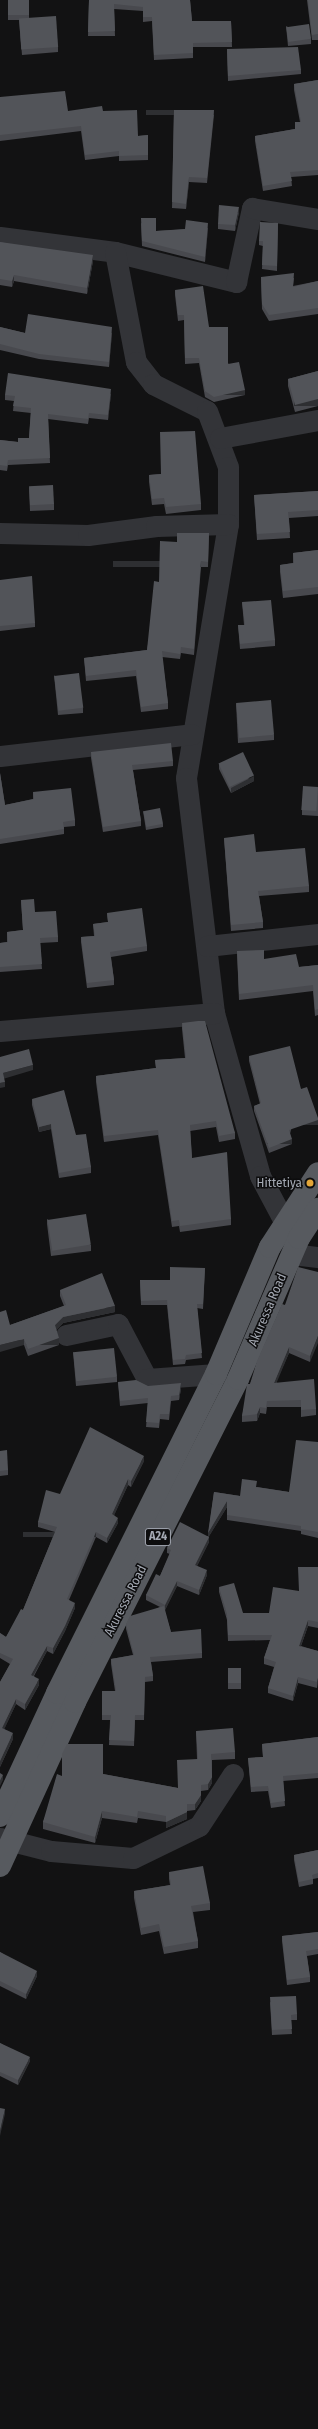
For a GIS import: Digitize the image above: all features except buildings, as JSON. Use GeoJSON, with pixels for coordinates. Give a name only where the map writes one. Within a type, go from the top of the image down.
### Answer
{"type":"FeatureCollection","features":[{"type":"Feature","properties":{"kind":"highway","name":"Akuressa Road"},"geometry":{"type":"LineString","coordinates":[[0,1866],[6,1841],[238,1379],[318,1173]]}},
{"type":"Feature","properties":{"kind":"highway","name":"Akuressa Road"},"geometry":{"type":"LineString","coordinates":[[0,1816],[60,1686],[216,1374],[256,1276],[318,1209]]}},
{"type":"Feature","properties":{"kind":"street"},"geometry":{"type":"LineString","coordinates":[[0,237],[115,252],[236,282],[252,208],[318,219]]}},
{"type":"Feature","properties":{"kind":"street"},"geometry":{"type":"LineString","coordinates":[[115,252],[136,362],[153,384],[207,411],[220,438],[228,467],[228,524],[210,643],[192,734],[186,778],[214,1013],[260,1176],[292,1238],[318,1257]]}},
{"type":"Feature","properties":{"kind":"street"},"geometry":{"type":"LineString","coordinates":[[220,438],[318,420]]}},
{"type":"Feature","properties":{"kind":"street"},"geometry":{"type":"LineString","coordinates":[[0,532],[88,535],[156,526],[228,524]]}},
{"type":"Feature","properties":{"kind":"street"},"geometry":{"type":"LineString","coordinates":[[0,756],[192,734]]}},
{"type":"Feature","properties":{"kind":"street"},"geometry":{"type":"LineString","coordinates":[[207,946],[318,934]]}},
{"type":"Feature","properties":{"kind":"street"},"geometry":{"type":"LineString","coordinates":[[0,1031],[214,1013]]}},
{"type":"Feature","properties":{"kind":"street"},"geometry":{"type":"LineString","coordinates":[[66,1335],[118,1324],[147,1379],[216,1374]]}},
{"type":"Feature","properties":{"kind":"street"},"geometry":{"type":"LineString","coordinates":[[6,1841],[133,1858],[199,1826],[233,1774]]}},
{"type":"Feature","properties":{"kind":"place","name":"Hittetiya"},"geometry":{"type":"Point","coordinates":[310,1183]}}]}
